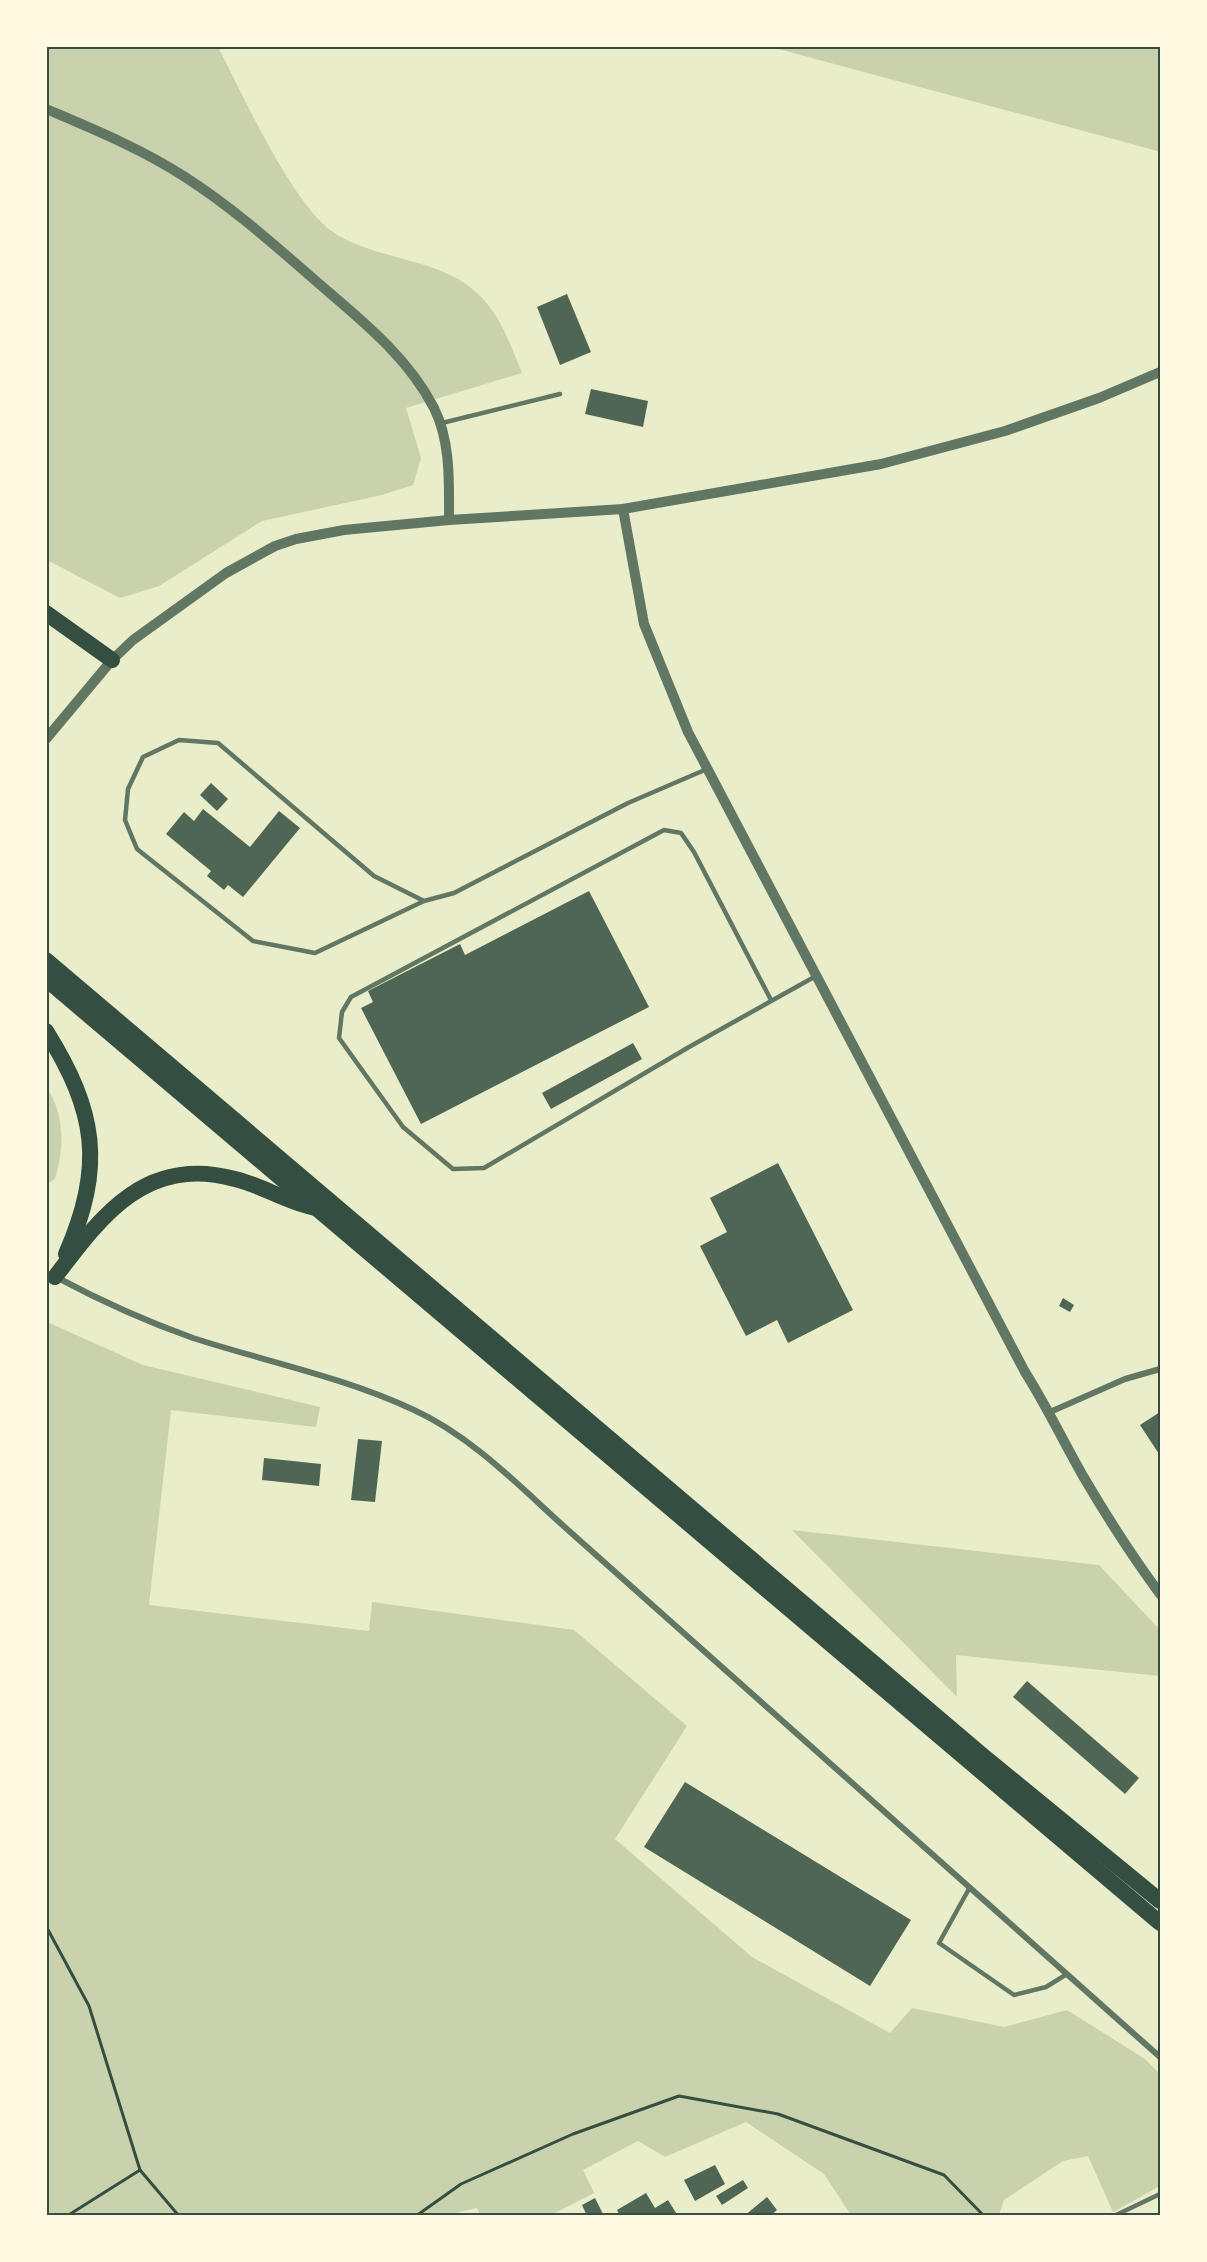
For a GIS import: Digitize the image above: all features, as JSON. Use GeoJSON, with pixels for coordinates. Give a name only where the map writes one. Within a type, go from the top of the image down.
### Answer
{"type":"FeatureCollection","features":[{"type":"Feature","properties":{"kind":"highway"},"geometry":{"type":"LineString","coordinates":[[46,613],[111,660]]}},
{"type":"Feature","properties":{"kind":"highway"},"geometry":{"type":"LineString","coordinates":[[46,960],[982,1755],[1161,1901]]}},
{"type":"Feature","properties":{"kind":"highway"},"geometry":{"type":"LineString","coordinates":[[46,979],[1161,1923]]}},
{"type":"Feature","properties":{"kind":"highway"},"geometry":{"type":"LineString","coordinates":[[46,1031],[68,1069],[82,1102],[91,1137],[85,1195],[71,1242],[51,1274]]}},
{"type":"Feature","properties":{"kind":"highway"},"geometry":{"type":"LineString","coordinates":[[51,1274],[116,1203],[129,1194],[163,1180],[207,1175],[233,1178],[276,1192],[294,1204],[318,1209]]}},
{"type":"Feature","properties":{"kind":"street"},"geometry":{"type":"LineString","coordinates":[[46,109],[97,131],[184,176],[253,227],[394,352],[419,384],[435,410],[445,442],[449,476],[449,520]]}},
{"type":"Feature","properties":{"kind":"street"},"geometry":{"type":"LineString","coordinates":[[46,739],[111,660],[188,597],[274,546],[320,533],[449,520],[623,509],[881,464],[1005,431],[1099,398],[1161,372]]}},
{"type":"Feature","properties":{"kind":"street"},"geometry":{"type":"LineString","coordinates":[[623,509],[644,624],[674,700],[707,769],[1082,1474],[1130,1553],[1161,1594]]}},
{"type":"Feature","properties":{"kind":"street"},"geometry":{"type":"LineString","coordinates":[[51,1274],[119,1310],[194,1338],[347,1383],[416,1410],[453,1433],[560,1522],[1161,2057]]}},
{"type":"Feature","properties":{"kind":"street"},"geometry":{"type":"LineString","coordinates":[[1050,1412],[1125,1379],[1161,1369]]}},
{"type":"Feature","properties":{"kind":"lane"},"geometry":{"type":"LineString","coordinates":[[439,424],[560,394]]}},
{"type":"Feature","properties":{"kind":"lane"},"geometry":{"type":"LineString","coordinates":[[424,901],[374,876],[218,743],[179,740],[143,757],[128,789],[125,820],[137,849],[253,941],[315,953],[424,901],[454,893],[628,803],[707,769]]}},
{"type":"Feature","properties":{"kind":"lane"},"geometry":{"type":"LineString","coordinates":[[771,1000],[694,852],[681,832],[664,830],[351,997],[342,1012],[339,1038],[403,1127],[453,1169],[484,1168],[816,976]]}},
{"type":"Feature","properties":{"kind":"lane"},"geometry":{"type":"LineString","coordinates":[[970,1887],[939,1944],[1014,1995],[1046,1987],[1067,1974]]}},
{"type":"Feature","properties":{"kind":"lane"},"geometry":{"type":"LineString","coordinates":[[1114,2216],[1161,2194]]}},
{"type":"Feature","properties":{"kind":"path"},"geometry":{"type":"LineString","coordinates":[[46,1926],[89,2006],[140,2170],[179,2216]]}},
{"type":"Feature","properties":{"kind":"path"},"geometry":{"type":"LineString","coordinates":[[416,2216],[461,2184],[573,2134],[679,2096],[778,2114],[944,2175],[984,2216]]}},
{"type":"Feature","properties":{"kind":"path"},"geometry":{"type":"LineString","coordinates":[[67,2216],[140,2170]]}},
{"type":"Feature","properties":{"kind":"green space"},"geometry":{"type":"Polygon","coordinates":[[[46,47],[218,47],[269,146],[301,198],[317,218],[333,232],[368,249],[427,266],[463,282],[493,311],[522,373],[406,408],[421,458],[413,485],[382,495],[262,521],[159,586],[120,598],[47,560],[46,47]]]}},
{"type":"Feature","properties":{"kind":"green space"},"geometry":{"type":"Polygon","coordinates":[[[771,47],[1160,47],[1160,152],[1143,147],[771,47]]]}},
{"type":"Feature","properties":{"kind":"green space"},"geometry":{"type":"Polygon","coordinates":[[[47,1088],[53,1098],[60,1121],[61,1144],[55,1179],[47,1184],[47,1088]]]}},
{"type":"Feature","properties":{"kind":"green space"},"geometry":{"type":"Polygon","coordinates":[[[47,1322],[143,1365],[320,1407],[316,1427],[171,1410],[149,1605],[369,1631],[372,1602],[574,1630],[687,1726],[615,1839],[752,1957],[890,2033],[912,2008],[1004,2027],[1067,2010],[1145,2059],[1160,2074],[1160,2186],[1113,2212],[1088,2156],[1063,2161],[1004,2200],[999,2215],[851,2215],[824,2174],[746,2122],[665,2157],[638,2141],[583,2170],[594,2193],[551,2215],[480,2215],[477,2208],[442,2216],[47,2216],[47,1322]]]}},
{"type":"Feature","properties":{"kind":"green space"},"geometry":{"type":"Polygon","coordinates":[[[792,1530],[1099,1565],[1160,1630],[1160,1676],[956,1655],[957,1697],[792,1530]]]}},
{"type":"Feature","properties":{"kind":"building"},"geometry":{"type":"Polygon","coordinates":[[[567,294],[591,352],[560,365],[537,307],[567,294]]]}},
{"type":"Feature","properties":{"kind":"building"},"geometry":{"type":"Polygon","coordinates":[[[591,389],[648,401],[643,427],[585,414],[591,389]]]}},
{"type":"Feature","properties":{"kind":"building"},"geometry":{"type":"Polygon","coordinates":[[[211,783],[228,799],[217,811],[200,795],[211,783]]]}},
{"type":"Feature","properties":{"kind":"building"},"geometry":{"type":"Polygon","coordinates":[[[203,809],[250,847],[279,811],[300,828],[243,897],[228,885],[224,890],[207,876],[211,871],[166,834],[184,812],[194,821],[203,809]]]}},
{"type":"Feature","properties":{"kind":"building"},"geometry":{"type":"Polygon","coordinates":[[[589,891],[649,1007],[421,1124],[361,1008],[373,1002],[368,991],[460,944],[465,955],[589,891]]]}},
{"type":"Feature","properties":{"kind":"building"},"geometry":{"type":"Polygon","coordinates":[[[633,1043],[642,1059],[551,1109],[542,1093],[633,1043]]]}},
{"type":"Feature","properties":{"kind":"building"},"geometry":{"type":"Polygon","coordinates":[[[778,1163],[853,1310],[788,1343],[777,1320],[746,1336],[700,1246],[727,1232],[710,1198],[778,1163]]]}},
{"type":"Feature","properties":{"kind":"building"},"geometry":{"type":"Polygon","coordinates":[[[1063,1298],[1074,1305],[1070,1312],[1059,1306],[1063,1298]]]}},
{"type":"Feature","properties":{"kind":"building"},"geometry":{"type":"Polygon","coordinates":[[[1160,1412],[1160,1454],[1159,1454],[1140,1425],[1160,1412]]]}},
{"type":"Feature","properties":{"kind":"building"},"geometry":{"type":"Polygon","coordinates":[[[358,1439],[382,1441],[375,1502],[351,1500],[358,1439]]]}},
{"type":"Feature","properties":{"kind":"building"},"geometry":{"type":"Polygon","coordinates":[[[264,1458],[321,1464],[319,1486],[262,1480],[264,1458]]]}},
{"type":"Feature","properties":{"kind":"building"},"geometry":{"type":"Polygon","coordinates":[[[1027,1681],[1139,1778],[1125,1794],[1013,1697],[1027,1681]]]}},
{"type":"Feature","properties":{"kind":"building"},"geometry":{"type":"Polygon","coordinates":[[[685,1782],[911,1920],[870,1986],[644,1847],[685,1782]]]}},
{"type":"Feature","properties":{"kind":"building"},"geometry":{"type":"Polygon","coordinates":[[[715,2165],[725,2184],[695,2201],[684,2180],[715,2165]]]}},
{"type":"Feature","properties":{"kind":"building"},"geometry":{"type":"Polygon","coordinates":[[[743,2180],[748,2188],[722,2205],[716,2196],[743,2180]]]}},
{"type":"Feature","properties":{"kind":"building"},"geometry":{"type":"Polygon","coordinates":[[[646,2193],[655,2208],[668,2200],[678,2216],[620,2216],[617,2210],[646,2193]]]}},
{"type":"Feature","properties":{"kind":"building"},"geometry":{"type":"Polygon","coordinates":[[[767,2197],[777,2210],[770,2216],[744,2216],[767,2197]]]}},
{"type":"Feature","properties":{"kind":"building"},"geometry":{"type":"Polygon","coordinates":[[[595,2198],[604,2216],[587,2216],[582,2205],[595,2198]]]}}]}
